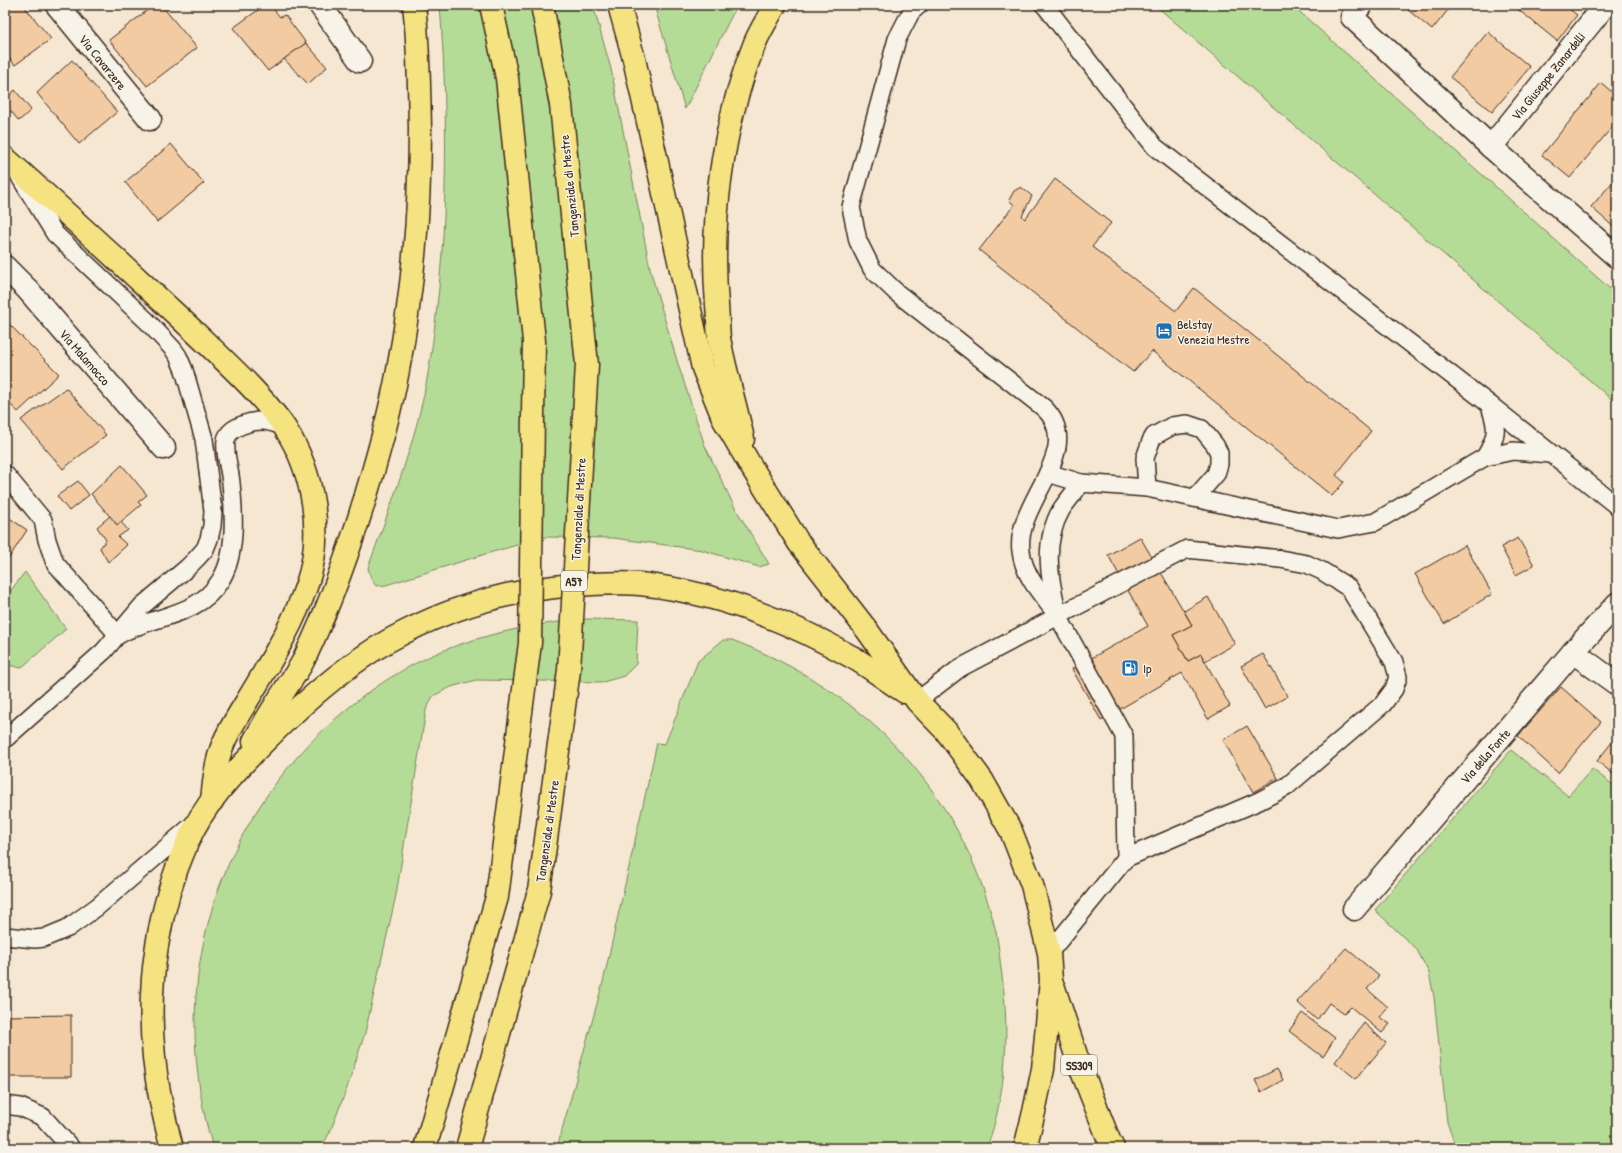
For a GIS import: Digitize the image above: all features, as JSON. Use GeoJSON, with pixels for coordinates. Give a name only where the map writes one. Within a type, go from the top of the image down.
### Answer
{"type":"FeatureCollection","features":[{"type":"Feature","properties":{"kind":"highway"},"geometry":{"type":"LineString","coordinates":[[237,770],[305,658],[326,610],[341,572],[364,500],[392,399],[407,310],[417,216],[420,154],[420,95],[418,41],[414,5]]}},
{"type":"Feature","properties":{"kind":"highway"},"geometry":{"type":"LineString","coordinates":[[425,1148],[497,897],[530,643],[534,341],[506,78],[491,5]]}},
{"type":"Feature","properties":{"kind":"highway","name":"Tangenziale di Mestre"},"geometry":{"type":"LineString","coordinates":[[467,1148],[539,891],[569,670],[587,365],[562,105],[542,5]]}},
{"type":"Feature","properties":{"kind":"highway"},"geometry":{"type":"LineString","coordinates":[[619,5],[634,59],[703,368],[724,420],[799,543],[867,630],[917,701],[946,731],[982,780],[1011,831],[1032,885],[1049,952],[1051,980],[1043,1069],[1025,1148]]}},
{"type":"Feature","properties":{"kind":"highway"},"geometry":{"type":"LineString","coordinates":[[749,463],[720,338],[715,288],[715,249],[718,197],[726,140],[753,47],[775,5]]}},
{"type":"Feature","properties":{"kind":"highway"},"geometry":{"type":"LineString","coordinates":[[8,162],[86,230],[229,364],[263,400],[285,427],[305,471],[310,487],[315,513],[315,546],[311,570],[303,595],[285,634],[223,743],[207,809]]}},
{"type":"Feature","properties":{"kind":"highway"},"geometry":{"type":"LineString","coordinates":[[172,1148],[161,1108],[154,1056],[152,1009],[154,966],[164,910],[188,840],[207,809],[237,770],[290,715],[331,681],[373,651],[404,632],[447,614],[493,598],[544,588],[593,584],[638,584],[685,591],[730,603],[790,626],[854,658],[917,701]]}},
{"type":"Feature","properties":{"kind":"highway","name":"SS309"},"geometry":{"type":"LineString","coordinates":[[1051,980],[1079,1064],[1113,1148]]}},
{"type":"Feature","properties":{"kind":"street","name":"Via Cavarzere"},"geometry":{"type":"LineString","coordinates":[[57,5],[150,119]]}},
{"type":"Feature","properties":{"kind":"street"},"geometry":{"type":"LineString","coordinates":[[320,5],[360,61]]}},
{"type":"Feature","properties":{"kind":"street","name":"Via Giuseppe Zanardelli"},"geometry":{"type":"LineString","coordinates":[[1491,147],[1604,5]]}},
{"type":"Feature","properties":{"kind":"street"},"geometry":{"type":"LineString","coordinates":[[1356,11],[1491,147],[1617,257]]}},
{"type":"Feature","properties":{"kind":"street","name":"Via Malamocco"},"geometry":{"type":"LineString","coordinates":[[5,267],[28,290],[164,448]]}},
{"type":"Feature","properties":{"kind":"street","name":"Via della Fonte"},"geometry":{"type":"LineString","coordinates":[[1354,909],[1574,652],[1617,604]]}},
{"type":"Feature","properties":{"kind":"street"},"geometry":{"type":"LineString","coordinates":[[1574,652],[1617,684]]}},
{"type":"Feature","properties":{"kind":"lane"},"geometry":{"type":"LineString","coordinates":[[919,5],[911,12],[897,39],[852,207],[858,241],[872,269],[897,293],[1049,413],[1053,420],[1059,440],[1048,474],[1024,522],[1021,550],[1024,567],[1032,582],[1058,616],[1124,736],[1126,858]]}},
{"type":"Feature","properties":{"kind":"lane"},"geometry":{"type":"LineString","coordinates":[[1044,5],[1155,147],[1489,404],[1617,506]]}},
{"type":"Feature","properties":{"kind":"lane"},"geometry":{"type":"LineString","coordinates":[[5,739],[104,651],[142,606],[197,558],[205,549],[212,526],[212,503],[204,439],[184,370],[173,349],[147,321],[55,234],[8,162]]}},
{"type":"Feature","properties":{"kind":"lane"},"geometry":{"type":"LineString","coordinates":[[1485,457],[1494,442],[1495,430],[1494,415],[1489,404]]}},
{"type":"Feature","properties":{"kind":"lane"},"geometry":{"type":"LineString","coordinates":[[118,635],[144,624],[184,612],[196,606],[221,581],[231,553],[233,536],[231,483],[226,452],[226,439],[235,428],[256,421],[270,422],[285,427]]}},
{"type":"Feature","properties":{"kind":"lane"},"geometry":{"type":"LineString","coordinates":[[1147,488],[1145,458],[1154,436],[1172,426],[1187,424],[1202,429],[1215,445],[1219,453],[1219,464],[1216,474],[1194,498]]}},
{"type":"Feature","properties":{"kind":"lane"},"geometry":{"type":"LineString","coordinates":[[1048,474],[1081,483],[1147,488],[1338,529],[1375,522],[1485,457],[1513,451],[1551,454]]}},
{"type":"Feature","properties":{"kind":"lane"},"geometry":{"type":"LineString","coordinates":[[5,474],[43,520],[47,540],[55,562],[118,635]]}},
{"type":"Feature","properties":{"kind":"lane"},"geometry":{"type":"LineString","coordinates":[[1058,616],[1050,578],[1049,556],[1052,530],[1061,510],[1081,483]]}},
{"type":"Feature","properties":{"kind":"lane"},"geometry":{"type":"LineString","coordinates":[[917,701],[960,668],[1187,549],[1280,559],[1307,564],[1322,571],[1349,588],[1394,662],[1398,677],[1394,689],[1383,704],[1286,787],[1259,801],[1126,858],[1049,952]]}},
{"type":"Feature","properties":{"kind":"lane"},"geometry":{"type":"LineString","coordinates":[[5,936],[35,939],[44,938],[68,928],[97,907],[207,809]]}},
{"type":"Feature","properties":{"kind":"lane"},"geometry":{"type":"LineString","coordinates":[[5,1105],[20,1107],[43,1117],[71,1148]]}},
{"type":"Feature","properties":{"kind":"green space"},"geometry":{"type":"Polygon","coordinates":[[[440,5],[593,5],[611,69],[651,273],[678,364],[705,446],[734,506],[769,564],[759,567],[702,550],[613,538],[545,537],[386,585],[376,586],[371,578],[368,568],[412,442],[418,421],[431,358],[442,253],[446,146],[440,5]]]}},
{"type":"Feature","properties":{"kind":"green space"},"geometry":{"type":"Polygon","coordinates":[[[654,5],[737,5],[685,109],[654,5]]]}},
{"type":"Feature","properties":{"kind":"green space"},"geometry":{"type":"Polygon","coordinates":[[[1155,5],[1292,5],[1617,295],[1617,404],[1155,5]]]}},
{"type":"Feature","properties":{"kind":"green space"},"geometry":{"type":"Polygon","coordinates":[[[25,572],[66,629],[21,668],[5,664],[5,598],[25,572]]]}},
{"type":"Feature","properties":{"kind":"green space"},"geometry":{"type":"Polygon","coordinates":[[[586,619],[638,620],[636,664],[624,676],[603,682],[476,680],[451,687],[433,696],[426,710],[396,895],[365,1033],[347,1088],[330,1132],[321,1148],[213,1148],[200,1090],[195,1032],[198,974],[209,918],[228,865],[255,814],[289,766],[331,723],[345,710],[392,677],[426,658],[476,639],[523,628],[586,619]]]}},
{"type":"Feature","properties":{"kind":"green space"},"geometry":{"type":"Polygon","coordinates":[[[723,640],[732,640],[780,661],[825,687],[865,718],[902,753],[933,792],[960,835],[981,882],[996,932],[1006,1019],[1005,1063],[1002,1085],[987,1148],[557,1148],[603,982],[657,743],[665,744],[698,661],[723,640]]]}},
{"type":"Feature","properties":{"kind":"green space"},"geometry":{"type":"Polygon","coordinates":[[[1511,750],[1568,796],[1592,769],[1617,788],[1617,1148],[1456,1148],[1447,1122],[1434,997],[1429,973],[1417,950],[1375,910],[1511,750]]]}},
{"type":"Feature","properties":{"kind":"building"},"geometry":{"type":"Polygon","coordinates":[[[5,5],[23,5],[51,39],[15,65],[5,53],[5,5]]]}},
{"type":"Feature","properties":{"kind":"building"},"geometry":{"type":"Polygon","coordinates":[[[154,5],[161,5],[197,48],[147,86],[109,40],[154,5]]]}},
{"type":"Feature","properties":{"kind":"building"},"geometry":{"type":"Polygon","coordinates":[[[265,5],[270,5],[280,17],[285,15],[306,43],[268,71],[233,28],[265,5]]]}},
{"type":"Feature","properties":{"kind":"building"},"geometry":{"type":"Polygon","coordinates":[[[1412,5],[1452,5],[1432,30],[1408,10],[1412,5]]]}},
{"type":"Feature","properties":{"kind":"building"},"geometry":{"type":"Polygon","coordinates":[[[1517,5],[1564,5],[1577,15],[1557,41],[1515,7],[1517,5]]]}},
{"type":"Feature","properties":{"kind":"building"},"geometry":{"type":"Polygon","coordinates":[[[1488,32],[1530,67],[1492,112],[1450,77],[1488,32]]]}},
{"type":"Feature","properties":{"kind":"building"},"geometry":{"type":"Polygon","coordinates":[[[306,43],[327,67],[308,84],[284,59],[306,43]]]}},
{"type":"Feature","properties":{"kind":"building"},"geometry":{"type":"Polygon","coordinates":[[[72,60],[117,112],[79,144],[37,93],[72,60]]]}},
{"type":"Feature","properties":{"kind":"building"},"geometry":{"type":"Polygon","coordinates":[[[1601,83],[1617,96],[1617,121],[1570,178],[1542,155],[1601,83]]]}},
{"type":"Feature","properties":{"kind":"building"},"geometry":{"type":"Polygon","coordinates":[[[15,90],[31,110],[19,121],[5,104],[5,99],[15,90]]]}},
{"type":"Feature","properties":{"kind":"building"},"geometry":{"type":"Polygon","coordinates":[[[171,144],[204,183],[157,222],[125,182],[171,144]]]}},
{"type":"Feature","properties":{"kind":"building"},"geometry":{"type":"Polygon","coordinates":[[[1617,177],[1617,230],[1591,207],[1617,177]]]}},
{"type":"Feature","properties":{"kind":"building","name":"Belstay Venezia Mestre"},"geometry":{"type":"Polygon","coordinates":[[[1055,179],[1111,223],[1092,247],[1176,311],[1194,288],[1371,431],[1336,475],[1344,482],[1332,496],[1152,351],[1133,372],[979,250],[1014,205],[1009,200],[1014,191],[1021,187],[1032,196],[1022,216],[1025,219],[1055,179]]]}},
{"type":"Feature","properties":{"kind":"building"},"geometry":{"type":"Polygon","coordinates":[[[9,324],[59,374],[18,412],[5,399],[5,328],[9,324]]]}},
{"type":"Feature","properties":{"kind":"building"},"geometry":{"type":"Polygon","coordinates":[[[66,388],[106,435],[63,469],[21,420],[66,388]]]}},
{"type":"Feature","properties":{"kind":"building"},"geometry":{"type":"Polygon","coordinates":[[[122,465],[147,495],[138,502],[141,505],[117,525],[91,494],[122,465]]]}},
{"type":"Feature","properties":{"kind":"building"},"geometry":{"type":"Polygon","coordinates":[[[78,481],[89,495],[69,511],[57,496],[78,481]]]}},
{"type":"Feature","properties":{"kind":"building"},"geometry":{"type":"Polygon","coordinates":[[[5,515],[27,530],[5,564],[5,515]]]}},
{"type":"Feature","properties":{"kind":"building"},"geometry":{"type":"Polygon","coordinates":[[[110,516],[117,525],[121,522],[128,530],[118,537],[127,545],[108,562],[100,548],[106,540],[97,527],[110,516]]]}},
{"type":"Feature","properties":{"kind":"building"},"geometry":{"type":"Polygon","coordinates":[[[1140,537],[1192,625],[1173,635],[1188,661],[1201,654],[1230,706],[1208,719],[1182,673],[1101,720],[1072,669],[1148,626],[1108,555],[1140,537]]]}},
{"type":"Feature","properties":{"kind":"building"},"geometry":{"type":"Polygon","coordinates":[[[1518,538],[1534,565],[1516,575],[1501,547],[1518,538]]]}},
{"type":"Feature","properties":{"kind":"building"},"geometry":{"type":"Polygon","coordinates":[[[1465,545],[1492,594],[1444,624],[1415,574],[1465,545]]]}},
{"type":"Feature","properties":{"kind":"building"},"geometry":{"type":"Polygon","coordinates":[[[1208,597],[1235,644],[1205,661],[1201,654],[1188,661],[1173,635],[1192,625],[1184,611],[1208,597]]]}},
{"type":"Feature","properties":{"kind":"building"},"geometry":{"type":"Polygon","coordinates":[[[1263,654],[1288,696],[1265,709],[1241,666],[1263,654]]]}},
{"type":"Feature","properties":{"kind":"building"},"geometry":{"type":"Polygon","coordinates":[[[1561,687],[1601,722],[1558,773],[1518,736],[1561,687]]]}},
{"type":"Feature","properties":{"kind":"building"},"geometry":{"type":"Polygon","coordinates":[[[1247,726],[1278,778],[1253,792],[1223,740],[1247,726]]]}},
{"type":"Feature","properties":{"kind":"building"},"geometry":{"type":"Polygon","coordinates":[[[1617,736],[1617,777],[1597,761],[1617,736]]]}},
{"type":"Feature","properties":{"kind":"building"},"geometry":{"type":"Polygon","coordinates":[[[1346,948],[1379,976],[1367,989],[1388,1007],[1379,1017],[1390,1024],[1382,1033],[1351,1007],[1344,1014],[1329,1003],[1317,1020],[1297,1002],[1346,948]]]}},
{"type":"Feature","properties":{"kind":"building"},"geometry":{"type":"Polygon","coordinates":[[[1302,1013],[1335,1038],[1323,1057],[1289,1031],[1302,1013]]]}},
{"type":"Feature","properties":{"kind":"building"},"geometry":{"type":"Polygon","coordinates":[[[71,1015],[71,1077],[5,1077],[5,1016],[71,1015]]]}},
{"type":"Feature","properties":{"kind":"building"},"geometry":{"type":"Polygon","coordinates":[[[1364,1023],[1386,1043],[1356,1079],[1335,1062],[1364,1023]]]}},
{"type":"Feature","properties":{"kind":"building"},"geometry":{"type":"Polygon","coordinates":[[[1277,1069],[1283,1080],[1261,1092],[1255,1080],[1277,1069]]]}},
{"type":"Feature","properties":{"kind":"place","name":"Belstay Venezia Mestre"},"geometry":{"type":"Point","coordinates":[1164,331]}},
{"type":"Feature","properties":{"kind":"place","name":"Ip"},"geometry":{"type":"Point","coordinates":[1130,668]}}]}
